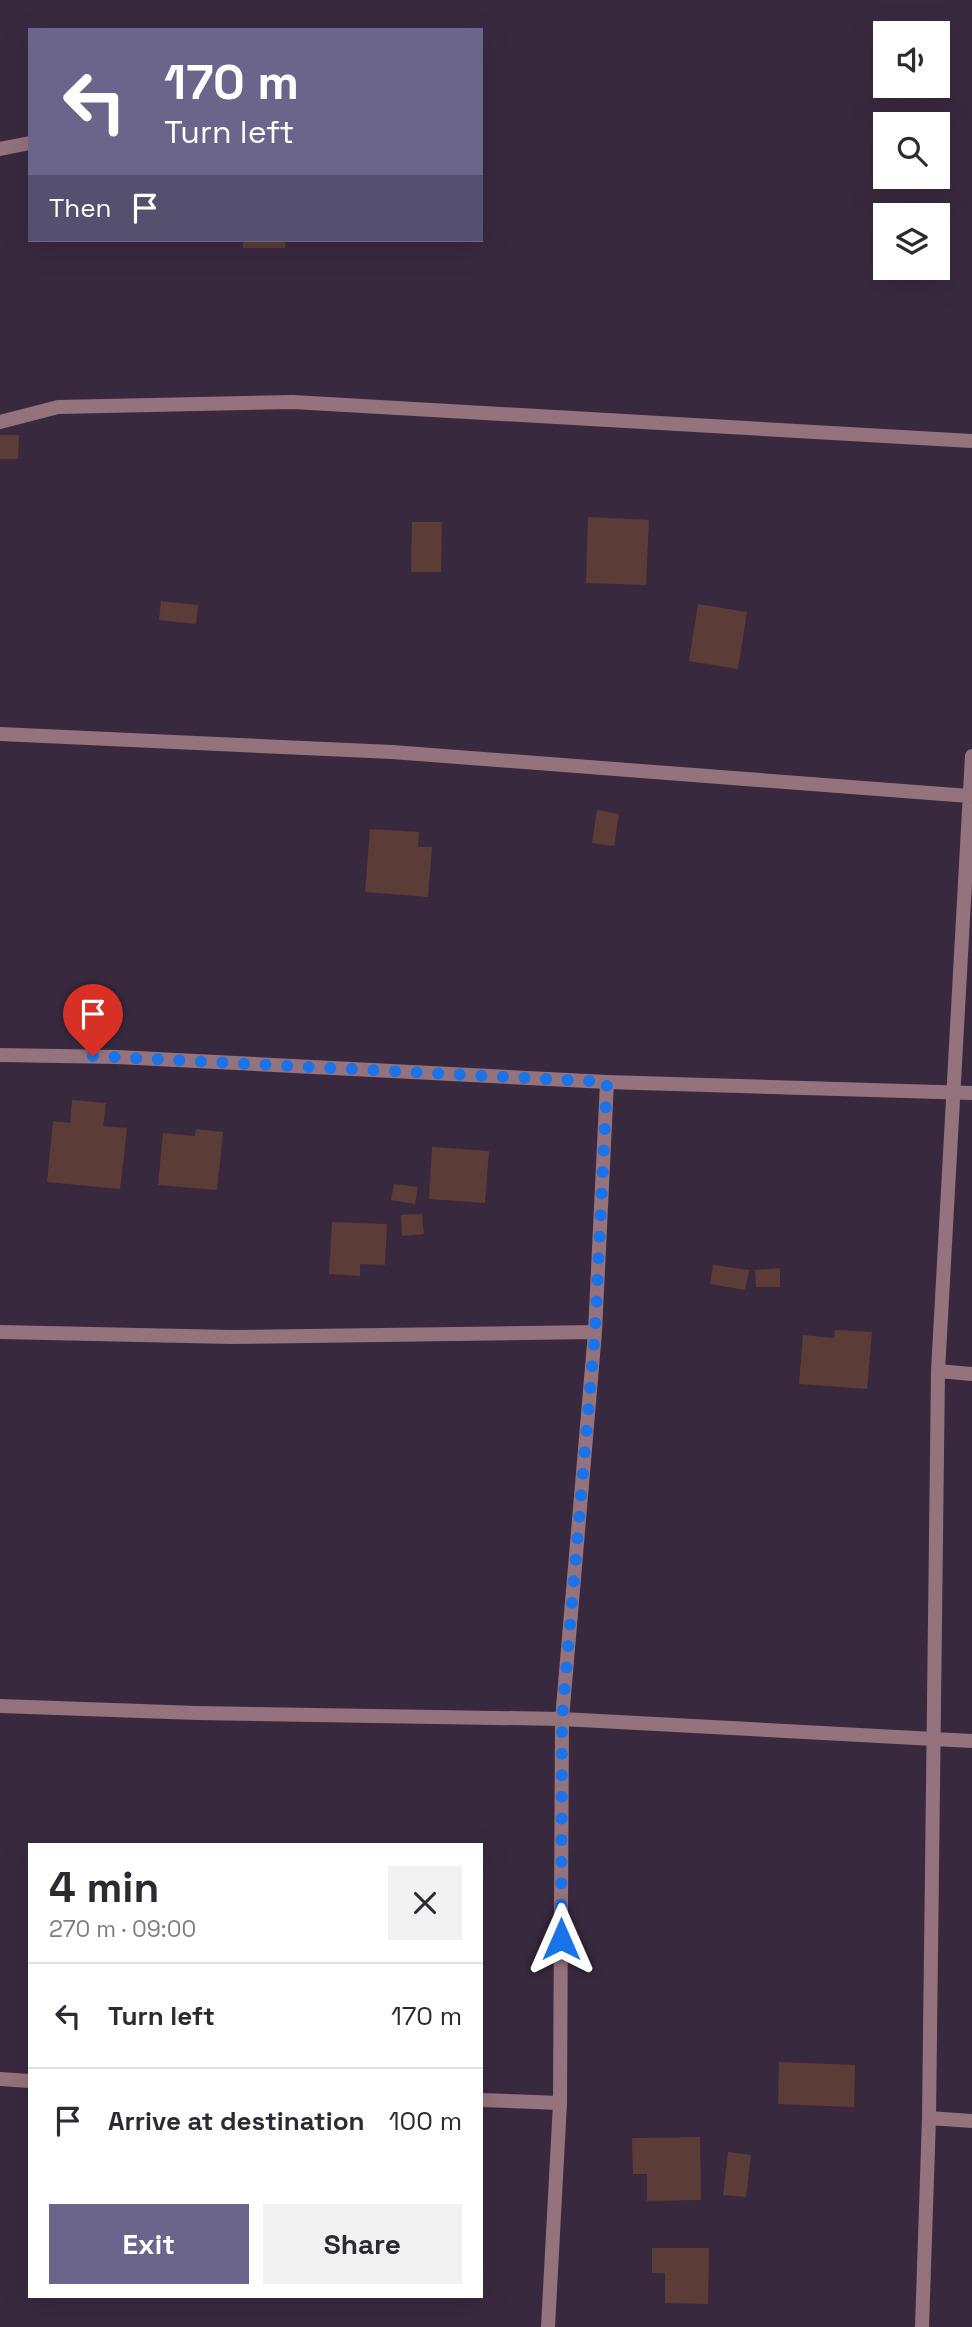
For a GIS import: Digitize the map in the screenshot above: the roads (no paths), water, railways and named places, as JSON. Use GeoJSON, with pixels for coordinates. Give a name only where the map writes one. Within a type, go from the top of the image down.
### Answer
{"type":"FeatureCollection","features":[{"type":"Feature","properties":{"kind":"street"},"geometry":{"type":"LineString","coordinates":[[0,149],[28,143]]}},
{"type":"Feature","properties":{"kind":"street"},"geometry":{"type":"LineString","coordinates":[[0,422],[58,407],[293,402],[972,442]]}},
{"type":"Feature","properties":{"kind":"street"},"geometry":{"type":"LineString","coordinates":[[0,734],[392,752],[969,796]]}},
{"type":"Feature","properties":{"kind":"street"},"geometry":{"type":"LineString","coordinates":[[922,2327],[929,2119],[938,1371],[972,756]]}},
{"type":"Feature","properties":{"kind":"street"},"geometry":{"type":"LineString","coordinates":[[0,1055],[117,1057],[607,1082],[972,1093]]}},
{"type":"Feature","properties":{"kind":"street"},"geometry":{"type":"LineString","coordinates":[[548,2327],[561,2104],[562,1719],[595,1332],[607,1082]]}},
{"type":"Feature","properties":{"kind":"street"},"geometry":{"type":"LineString","coordinates":[[0,1332],[232,1337],[595,1332]]}},
{"type":"Feature","properties":{"kind":"street"},"geometry":{"type":"LineString","coordinates":[[938,1371],[972,1374]]}},
{"type":"Feature","properties":{"kind":"street"},"geometry":{"type":"LineString","coordinates":[[0,1706],[197,1713],[562,1719],[972,1741]]}},
{"type":"Feature","properties":{"kind":"street"},"geometry":{"type":"LineString","coordinates":[[0,2080],[28,2081]]}},
{"type":"Feature","properties":{"kind":"street"},"geometry":{"type":"LineString","coordinates":[[483,2100],[561,2104]]}},
{"type":"Feature","properties":{"kind":"street"},"geometry":{"type":"LineString","coordinates":[[929,2119],[972,2121]]}}]}
